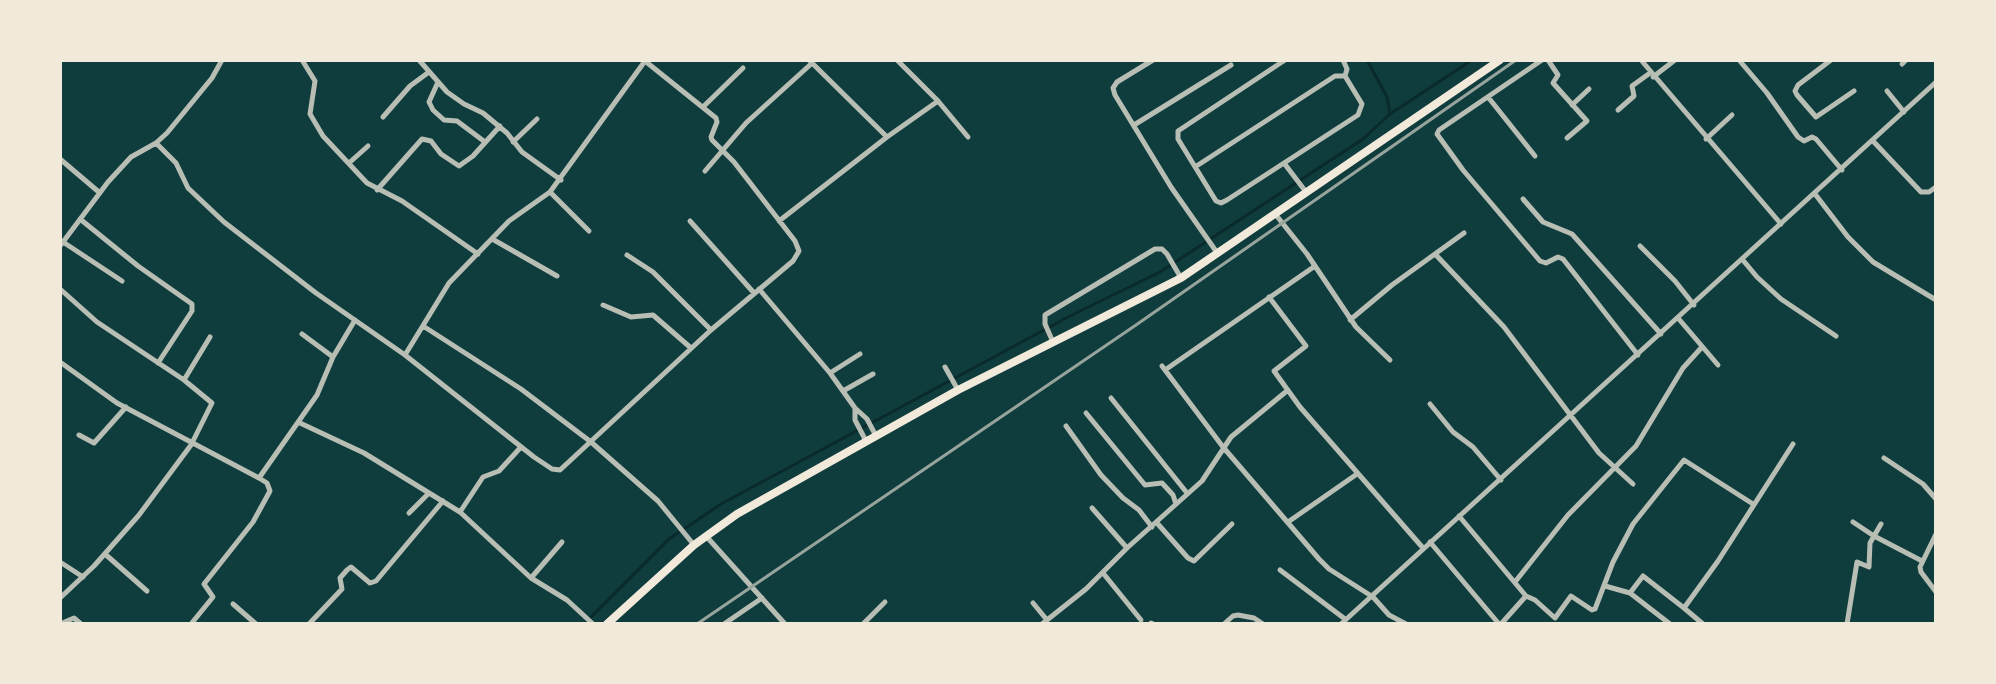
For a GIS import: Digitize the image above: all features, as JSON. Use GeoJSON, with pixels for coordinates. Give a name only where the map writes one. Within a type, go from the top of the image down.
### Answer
{"type":"FeatureCollection","features":[{"type":"Feature","properties":{"kind":"main road"},"geometry":{"type":"LineString","coordinates":[[607,624],[694,545],[770,494],[864,437],[956,387],[1054,343],[1181,278],[1216,250],[1275,214],[1303,188],[1487,63],[1500,60]]}},
{"type":"Feature","properties":{"kind":"street"},"geometry":{"type":"LineString","coordinates":[[122,281],[62,244],[131,157],[156,143],[212,78],[222,60]]}},
{"type":"Feature","properties":{"kind":"street"},"geometry":{"type":"LineString","coordinates":[[302,60],[316,86],[310,114],[313,122],[367,183],[402,201],[478,254]]}},
{"type":"Feature","properties":{"kind":"street"},"geometry":{"type":"LineString","coordinates":[[419,60],[438,82],[464,104],[500,126],[530,158],[561,180]]}},
{"type":"Feature","properties":{"kind":"street"},"geometry":{"type":"LineString","coordinates":[[156,143],[176,163],[188,188],[224,222],[405,355],[552,469],[560,470],[711,330],[793,261],[799,251],[779,221],[711,137],[717,122],[704,106],[646,60],[628,81],[561,180],[550,192],[524,208],[449,283],[405,355]]}},
{"type":"Feature","properties":{"kind":"street"},"geometry":{"type":"LineString","coordinates":[[897,60],[968,137]]}},
{"type":"Feature","properties":{"kind":"street"},"geometry":{"type":"LineString","coordinates":[[1153,60],[1117,82],[1113,88],[1115,95],[1171,187],[1216,250]]}},
{"type":"Feature","properties":{"kind":"street"},"geometry":{"type":"LineString","coordinates":[[1285,60],[1178,131],[1178,139],[1212,196],[1221,203],[1361,111],[1362,104],[1345,76],[1347,69],[1343,60]]}},
{"type":"Feature","properties":{"kind":"street"},"geometry":{"type":"LineString","coordinates":[[1567,138],[1587,122],[1553,83],[1558,75],[1545,60],[1437,134],[1463,170],[1540,261],[1546,263],[1558,257],[1563,259],[1638,355]]}},
{"type":"Feature","properties":{"kind":"street"},"geometry":{"type":"LineString","coordinates":[[1641,60],[1781,224]]}},
{"type":"Feature","properties":{"kind":"street"},"geometry":{"type":"LineString","coordinates":[[1618,110],[1634,96],[1632,86],[1675,60]]}},
{"type":"Feature","properties":{"kind":"street"},"geometry":{"type":"LineString","coordinates":[[1739,60],[1798,137],[1804,141],[1812,137],[1816,139],[1842,170]]}},
{"type":"Feature","properties":{"kind":"street"},"geometry":{"type":"LineString","coordinates":[[1831,60],[1795,88],[1812,116],[1818,117],[1854,91]]}},
{"type":"Feature","properties":{"kind":"street"},"geometry":{"type":"LineString","coordinates":[[705,171],[746,123],[810,62],[887,137]]}},
{"type":"Feature","properties":{"kind":"street"},"geometry":{"type":"LineString","coordinates":[[1134,125],[1231,65]]}},
{"type":"Feature","properties":{"kind":"street"},"geometry":{"type":"LineString","coordinates":[[704,106],[743,68]]}},
{"type":"Feature","properties":{"kind":"street"},"geometry":{"type":"LineString","coordinates":[[383,117],[410,86],[429,72]]}},
{"type":"Feature","properties":{"kind":"street"},"geometry":{"type":"LineString","coordinates":[[1195,167],[1335,76],[1345,76]]}},
{"type":"Feature","properties":{"kind":"street"},"geometry":{"type":"LineString","coordinates":[[438,82],[429,102],[433,110],[444,120],[457,121],[485,142]]}},
{"type":"Feature","properties":{"kind":"street"},"geometry":{"type":"LineString","coordinates":[[1280,570],[1343,622],[1936,82]]}},
{"type":"Feature","properties":{"kind":"street"},"geometry":{"type":"LineString","coordinates":[[1572,105],[1589,89]]}},
{"type":"Feature","properties":{"kind":"street"},"geometry":{"type":"LineString","coordinates":[[1887,91],[1904,112]]}},
{"type":"Feature","properties":{"kind":"street"},"geometry":{"type":"LineString","coordinates":[[1488,97],[1535,156]]}},
{"type":"Feature","properties":{"kind":"street"},"geometry":{"type":"LineString","coordinates":[[779,221],[938,101]]}},
{"type":"Feature","properties":{"kind":"street"},"geometry":{"type":"LineString","coordinates":[[1706,139],[1732,115]]}},
{"type":"Feature","properties":{"kind":"street"},"geometry":{"type":"LineString","coordinates":[[513,142],[537,119]]}},
{"type":"Feature","properties":{"kind":"street"},"geometry":{"type":"LineString","coordinates":[[377,190],[422,139],[431,141],[441,154],[459,166],[465,165],[500,126]]}},
{"type":"Feature","properties":{"kind":"street"},"geometry":{"type":"LineString","coordinates":[[1873,141],[1921,192],[1929,192],[1936,187]]}},
{"type":"Feature","properties":{"kind":"street"},"geometry":{"type":"LineString","coordinates":[[349,163],[368,146]]}},
{"type":"Feature","properties":{"kind":"street"},"geometry":{"type":"LineString","coordinates":[[60,159],[100,193]]}},
{"type":"Feature","properties":{"kind":"street"},"geometry":{"type":"LineString","coordinates":[[1284,163],[1303,188]]}},
{"type":"Feature","properties":{"kind":"street"},"geometry":{"type":"LineString","coordinates":[[550,192],[589,231]]}},
{"type":"Feature","properties":{"kind":"street"},"geometry":{"type":"LineString","coordinates":[[1815,194],[1848,237],[1873,262],[1935,300]]}},
{"type":"Feature","properties":{"kind":"street"},"geometry":{"type":"LineString","coordinates":[[1523,199],[1540,220],[1572,234],[1661,334]]}},
{"type":"Feature","properties":{"kind":"street"},"geometry":{"type":"LineString","coordinates":[[1275,214],[1315,266],[1350,320],[1390,360]]}},
{"type":"Feature","properties":{"kind":"street"},"geometry":{"type":"LineString","coordinates":[[80,219],[192,304],[190,316],[158,363]]}},
{"type":"Feature","properties":{"kind":"street"},"geometry":{"type":"LineString","coordinates":[[690,221],[830,373],[874,432]]}},
{"type":"Feature","properties":{"kind":"street"},"geometry":{"type":"LineString","coordinates":[[1350,320],[1464,233]]}},
{"type":"Feature","properties":{"kind":"street"},"geometry":{"type":"LineString","coordinates":[[494,240],[557,276]]}},
{"type":"Feature","properties":{"kind":"street"},"geometry":{"type":"LineString","coordinates":[[1640,246],[1694,305]]}},
{"type":"Feature","properties":{"kind":"street"},"geometry":{"type":"LineString","coordinates":[[1054,343],[1045,324],[1044,318],[1048,312],[1155,249],[1162,249],[1167,254],[1181,278]]}},
{"type":"Feature","properties":{"kind":"street"},"geometry":{"type":"LineString","coordinates":[[627,255],[653,272],[711,330]]}},
{"type":"Feature","properties":{"kind":"street"},"geometry":{"type":"LineString","coordinates":[[1436,255],[1504,327],[1600,454],[1633,484]]}},
{"type":"Feature","properties":{"kind":"street"},"geometry":{"type":"LineString","coordinates":[[1742,259],[1781,299],[1836,336]]}},
{"type":"Feature","properties":{"kind":"street"},"geometry":{"type":"LineString","coordinates":[[1315,266],[1164,368],[1223,447],[1329,569],[1373,597],[1389,615],[1406,624]]}},
{"type":"Feature","properties":{"kind":"street"},"geometry":{"type":"LineString","coordinates":[[60,598],[139,515],[191,445],[212,403],[61,293]]}},
{"type":"Feature","properties":{"kind":"street"},"geometry":{"type":"LineString","coordinates":[[1269,297],[1306,346],[1274,371],[1357,474],[1423,548]]}},
{"type":"Feature","properties":{"kind":"street"},"geometry":{"type":"LineString","coordinates":[[603,305],[631,317],[653,315],[691,348]]}},
{"type":"Feature","properties":{"kind":"street"},"geometry":{"type":"LineString","coordinates":[[1678,318],[1718,365]]}},
{"type":"Feature","properties":{"kind":"street"},"geometry":{"type":"LineString","coordinates":[[259,478],[300,423],[355,320]]}},
{"type":"Feature","properties":{"kind":"street"},"geometry":{"type":"LineString","coordinates":[[423,326],[510,381],[591,442],[658,501],[680,524],[694,545]]}},
{"type":"Feature","properties":{"kind":"street"},"geometry":{"type":"LineString","coordinates":[[302,334],[333,357]]}},
{"type":"Feature","properties":{"kind":"street"},"geometry":{"type":"LineString","coordinates":[[184,380],[210,337]]}},
{"type":"Feature","properties":{"kind":"street"},"geometry":{"type":"LineString","coordinates":[[1515,582],[1568,515],[1636,446],[1683,368],[1702,347]]}},
{"type":"Feature","properties":{"kind":"street"},"geometry":{"type":"LineString","coordinates":[[830,373],[860,354]]}},
{"type":"Feature","properties":{"kind":"street"},"geometry":{"type":"LineString","coordinates":[[60,362],[117,403],[267,483],[270,491],[253,522],[204,584],[213,597],[191,624]]}},
{"type":"Feature","properties":{"kind":"street"},"geometry":{"type":"LineString","coordinates":[[947,370],[956,387]]}},
{"type":"Feature","properties":{"kind":"street"},"geometry":{"type":"LineString","coordinates":[[843,391],[873,374]]}},
{"type":"Feature","properties":{"kind":"street"},"geometry":{"type":"LineString","coordinates":[[1033,603],[1045,622],[1086,589],[1187,493],[1214,465],[1223,447],[1249,420],[1288,390]]}},
{"type":"Feature","properties":{"kind":"street"},"geometry":{"type":"LineString","coordinates":[[1111,398],[1187,493]]}},
{"type":"Feature","properties":{"kind":"street"},"geometry":{"type":"LineString","coordinates":[[1430,404],[1501,480]]}},
{"type":"Feature","properties":{"kind":"street"},"geometry":{"type":"LineString","coordinates":[[79,435],[94,443],[126,407]]}},
{"type":"Feature","properties":{"kind":"street"},"geometry":{"type":"LineString","coordinates":[[855,408],[857,423],[864,437]]}},
{"type":"Feature","properties":{"kind":"street"},"geometry":{"type":"LineString","coordinates":[[1086,413],[1145,485],[1162,483],[1173,495],[1176,504]]}},
{"type":"Feature","properties":{"kind":"street"},"geometry":{"type":"LineString","coordinates":[[300,423],[364,453],[460,512],[531,578],[578,608],[593,624]]}},
{"type":"Feature","properties":{"kind":"street"},"geometry":{"type":"LineString","coordinates":[[1066,426],[1106,482],[1194,561],[1232,524]]}},
{"type":"Feature","properties":{"kind":"street"},"geometry":{"type":"LineString","coordinates":[[1684,608],[1793,444]]}},
{"type":"Feature","properties":{"kind":"street"},"geometry":{"type":"LineString","coordinates":[[460,512],[483,477],[499,471],[521,447]]}},
{"type":"Feature","properties":{"kind":"street"},"geometry":{"type":"LineString","coordinates":[[1884,458],[1923,484],[1936,499]]}},
{"type":"Feature","properties":{"kind":"street"},"geometry":{"type":"LineString","coordinates":[[1459,516],[1526,596],[1555,618],[1571,596],[1595,609],[1613,562],[1633,524],[1684,460],[1753,504]]}},
{"type":"Feature","properties":{"kind":"street"},"geometry":{"type":"LineString","coordinates":[[1288,522],[1357,474]]}},
{"type":"Feature","properties":{"kind":"street"},"geometry":{"type":"LineString","coordinates":[[409,513],[429,493]]}},
{"type":"Feature","properties":{"kind":"street"},"geometry":{"type":"LineString","coordinates":[[313,623],[342,589],[340,578],[351,567],[370,583],[376,581],[443,501]]}},
{"type":"Feature","properties":{"kind":"street"},"geometry":{"type":"LineString","coordinates":[[1092,508],[1127,548]]}},
{"type":"Feature","properties":{"kind":"street"},"geometry":{"type":"LineString","coordinates":[[1853,522],[1922,561]]}},
{"type":"Feature","properties":{"kind":"street"},"geometry":{"type":"LineString","coordinates":[[1847,624],[1857,562],[1869,567],[1870,543],[1881,524]]}},
{"type":"Feature","properties":{"kind":"street"},"geometry":{"type":"LineString","coordinates":[[1936,534],[1922,561],[1921,572],[1936,592]]}},
{"type":"Feature","properties":{"kind":"street"},"geometry":{"type":"LineString","coordinates":[[706,536],[785,624]]}},
{"type":"Feature","properties":{"kind":"street"},"geometry":{"type":"LineString","coordinates":[[531,578],[562,542]]}},
{"type":"Feature","properties":{"kind":"street"},"geometry":{"type":"LineString","coordinates":[[1430,542],[1500,624],[1526,596]]}},
{"type":"Feature","properties":{"kind":"street"},"geometry":{"type":"LineString","coordinates":[[105,554],[147,591]]}},
{"type":"Feature","properties":{"kind":"street"},"geometry":{"type":"LineString","coordinates":[[60,562],[83,577]]}},
{"type":"Feature","properties":{"kind":"street"},"geometry":{"type":"LineString","coordinates":[[1103,573],[1141,620]]}},
{"type":"Feature","properties":{"kind":"street"},"geometry":{"type":"LineString","coordinates":[[1630,593],[1643,576],[1703,624]]}},
{"type":"Feature","properties":{"kind":"street"},"geometry":{"type":"LineString","coordinates":[[1605,586],[1630,593],[1670,624]]}},
{"type":"Feature","properties":{"kind":"street"},"geometry":{"type":"LineString","coordinates":[[724,624],[762,598]]}},
{"type":"Feature","properties":{"kind":"street"},"geometry":{"type":"LineString","coordinates":[[863,624],[885,602]]}},
{"type":"Feature","properties":{"kind":"street"},"geometry":{"type":"LineString","coordinates":[[233,604],[256,624]]}},
{"type":"Feature","properties":{"kind":"street"},"geometry":{"type":"LineString","coordinates":[[1224,624],[1238,615],[1254,618],[1263,624]]}},
{"type":"Feature","properties":{"kind":"street"},"geometry":{"type":"LineString","coordinates":[[60,623],[74,618],[81,624]]}},
{"type":"Feature","properties":{"kind":"waterway"},"geometry":{"type":"LineString","coordinates":[[1367,60],[1387,97],[1390,114]]}},
{"type":"Feature","properties":{"kind":"waterway"},"geometry":{"type":"LineString","coordinates":[[584,624],[669,539],[721,504],[1070,316],[1160,272],[1363,139],[1390,114],[1472,60]]}},
{"type":"Feature","properties":{"kind":"railway"},"geometry":{"type":"LineString","coordinates":[[697,624],[1136,325],[1516,60]]}}]}
